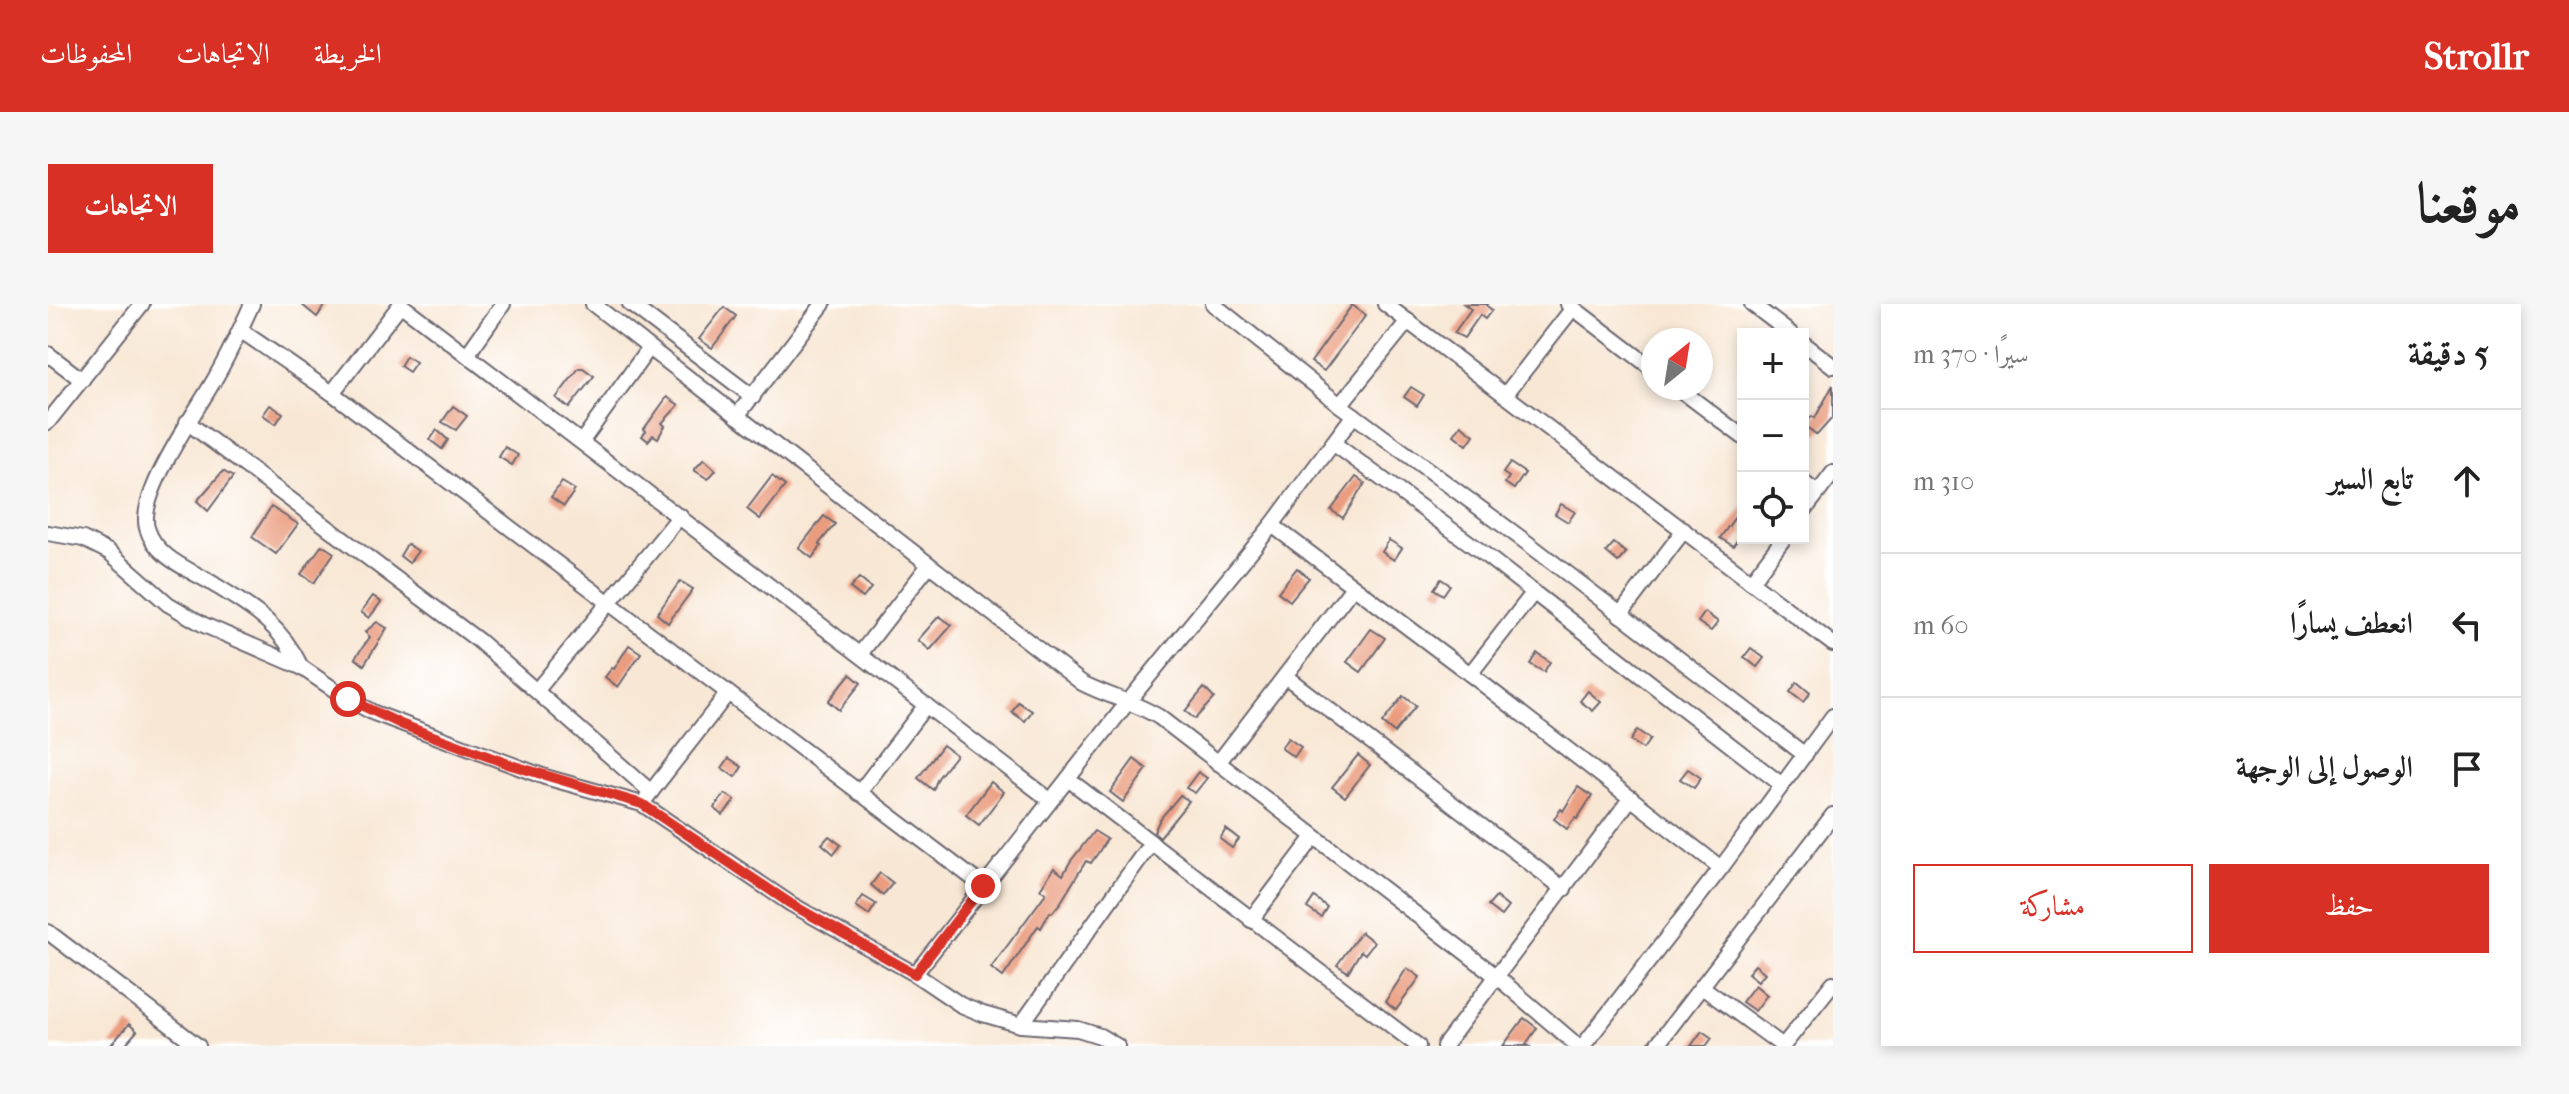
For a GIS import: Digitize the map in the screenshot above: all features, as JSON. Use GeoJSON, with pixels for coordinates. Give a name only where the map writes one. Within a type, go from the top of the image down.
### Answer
{"type":"FeatureCollection","features":[{"type":"Feature","properties":{"kind":"street"},"geometry":{"type":"LineString","coordinates":[[48,422],[142,304]]}},
{"type":"Feature","properties":{"kind":"street"},"geometry":{"type":"LineString","coordinates":[[252,304],[149,499],[146,524],[150,537],[168,557],[251,607],[270,622],[286,638],[301,667]]}},
{"type":"Feature","properties":{"kind":"street"},"geometry":{"type":"LineString","coordinates":[[332,393],[400,304],[1050,800]]}},
{"type":"Feature","properties":{"kind":"street"},"geometry":{"type":"LineString","coordinates":[[467,355],[503,304]]}},
{"type":"Feature","properties":{"kind":"street"},"geometry":{"type":"LineString","coordinates":[[593,304],[1082,683],[1159,717],[1496,976],[1580,1046],[1721,868],[1833,716]]}},
{"type":"Feature","properties":{"kind":"street"},"geometry":{"type":"LineString","coordinates":[[630,304],[753,397]]}},
{"type":"Feature","properties":{"kind":"street"},"geometry":{"type":"LineString","coordinates":[[1213,304],[1340,405],[1805,755]]}},
{"type":"Feature","properties":{"kind":"street"},"geometry":{"type":"LineString","coordinates":[[1385,304],[1833,644]]}},
{"type":"Feature","properties":{"kind":"street"},"geometry":{"type":"LineString","coordinates":[[1752,304],[1783,328]]}},
{"type":"Feature","properties":{"kind":"street"},"geometry":{"type":"LineString","coordinates":[[1505,395],[1570,306],[1641,360]]}},
{"type":"Feature","properties":{"kind":"street"},"geometry":{"type":"LineString","coordinates":[[737,416],[815,307]]}},
{"type":"Feature","properties":{"kind":"street"},"geometry":{"type":"LineString","coordinates":[[1340,405],[1408,321]]}},
{"type":"Feature","properties":{"kind":"street"},"geometry":{"type":"LineString","coordinates":[[240,330],[332,393],[983,886]]}},
{"type":"Feature","properties":{"kind":"street"},"geometry":{"type":"LineString","coordinates":[[582,441],[649,348]]}},
{"type":"Feature","properties":{"kind":"street"},"geometry":{"type":"LineString","coordinates":[[1809,348],[1833,366]]}},
{"type":"Feature","properties":{"kind":"street"},"geometry":{"type":"LineString","coordinates":[[48,354],[82,380]]}},
{"type":"Feature","properties":{"kind":"street"},"geometry":{"type":"LineString","coordinates":[[1694,400],[1737,432]]}},
{"type":"Feature","properties":{"kind":"street"},"geometry":{"type":"LineString","coordinates":[[915,974],[1050,800],[1272,525],[1354,415]]}},
{"type":"Feature","properties":{"kind":"street"},"geometry":{"type":"LineString","coordinates":[[187,422],[479,641],[537,690],[646,798],[791,904],[915,974],[961,1005],[1021,1025],[1078,1029],[1117,1046]]}},
{"type":"Feature","properties":{"kind":"street"},"geometry":{"type":"LineString","coordinates":[[1333,443],[1534,592],[1782,785]]}},
{"type":"Feature","properties":{"kind":"street"},"geometry":{"type":"LineString","coordinates":[[1809,504],[1833,473]]}},
{"type":"Feature","properties":{"kind":"street"},"geometry":{"type":"LineString","coordinates":[[1809,487],[1817,493]]}},
{"type":"Feature","properties":{"kind":"street"},"geometry":{"type":"LineString","coordinates":[[537,690],[680,516]]}},
{"type":"Feature","properties":{"kind":"street"},"geometry":{"type":"LineString","coordinates":[[1272,525],[1721,868]]}},
{"type":"Feature","properties":{"kind":"street"},"geometry":{"type":"LineString","coordinates":[[1620,615],[1684,530]]}},
{"type":"Feature","properties":{"kind":"street"},"geometry":{"type":"LineString","coordinates":[[48,533],[83,539],[109,552],[168,604],[204,625],[301,667],[348,699],[403,725],[545,777],[621,796],[646,798]]}},
{"type":"Feature","properties":{"kind":"street"},"geometry":{"type":"LineString","coordinates":[[1751,582],[1780,544]]}},
{"type":"Feature","properties":{"kind":"street"},"geometry":{"type":"LineString","coordinates":[[860,654],[929,565]]}},
{"type":"Feature","properties":{"kind":"street"},"geometry":{"type":"LineString","coordinates":[[1218,763],[1353,587]]}},
{"type":"Feature","properties":{"kind":"street"},"geometry":{"type":"LineString","coordinates":[[1470,674],[1534,592]]}},
{"type":"Feature","properties":{"kind":"street"},"geometry":{"type":"LineString","coordinates":[[1285,676],[1564,889]]}},
{"type":"Feature","properties":{"kind":"street"},"geometry":{"type":"LineString","coordinates":[[646,798],[728,693]]}},
{"type":"Feature","properties":{"kind":"street"},"geometry":{"type":"LineString","coordinates":[[859,793],[926,705]]}},
{"type":"Feature","properties":{"kind":"street"},"geometry":{"type":"LineString","coordinates":[[1068,779],[1418,1046]]}},
{"type":"Feature","properties":{"kind":"street"},"geometry":{"type":"LineString","coordinates":[[1444,1046],[1631,798]]}},
{"type":"Feature","properties":{"kind":"street"},"geometry":{"type":"LineString","coordinates":[[1656,1046],[1833,815]]}},
{"type":"Feature","properties":{"kind":"street"},"geometry":{"type":"LineString","coordinates":[[1251,920],[1314,837]]}},
{"type":"Feature","properties":{"kind":"street"},"geometry":{"type":"LineString","coordinates":[[1021,1025],[1151,843]]}},
{"type":"Feature","properties":{"kind":"street"},"geometry":{"type":"LineString","coordinates":[[48,932],[198,1046]]}},
{"type":"Feature","properties":{"kind":"street"},"geometry":{"type":"LineString","coordinates":[[1702,987],[1783,1046],[1833,983]]}},
{"type":"Feature","properties":{"kind":"building"},"geometry":{"type":"Polygon","coordinates":[[[301,304],[326,304],[317,317],[301,304]]]}},
{"type":"Feature","properties":{"kind":"building"},"geometry":{"type":"Polygon","coordinates":[[[1464,304],[1488,304],[1492,310],[1485,319],[1480,315],[1464,338],[1454,333],[1471,309],[1464,304]]]}},
{"type":"Feature","properties":{"kind":"building"},"geometry":{"type":"Polygon","coordinates":[[[1352,305],[1366,315],[1324,371],[1311,362],[1352,305]]]}},
{"type":"Feature","properties":{"kind":"building"},"geometry":{"type":"Polygon","coordinates":[[[724,307],[736,316],[712,348],[699,339],[724,307]]]}},
{"type":"Feature","properties":{"kind":"building"},"geometry":{"type":"Polygon","coordinates":[[[406,356],[416,362],[409,372],[400,366],[406,356]]]}},
{"type":"Feature","properties":{"kind":"building"},"geometry":{"type":"Polygon","coordinates":[[[579,368],[594,376],[569,408],[556,398],[579,368]]]}},
{"type":"Feature","properties":{"kind":"building"},"geometry":{"type":"Polygon","coordinates":[[[1833,385],[1833,417],[1817,435],[1809,429],[1809,419],[1812,416],[1815,418],[1833,385]]]}},
{"type":"Feature","properties":{"kind":"building"},"geometry":{"type":"Polygon","coordinates":[[[1411,387],[1424,395],[1417,406],[1404,397],[1411,387]]]}},
{"type":"Feature","properties":{"kind":"building"},"geometry":{"type":"Polygon","coordinates":[[[667,397],[679,405],[662,423],[665,426],[658,438],[653,435],[648,441],[642,436],[646,431],[644,429],[667,397]]]}},
{"type":"Feature","properties":{"kind":"building"},"geometry":{"type":"Polygon","coordinates":[[[270,405],[283,413],[276,424],[263,415],[270,405]]]}},
{"type":"Feature","properties":{"kind":"building"},"geometry":{"type":"Polygon","coordinates":[[[453,406],[467,416],[456,430],[442,422],[453,406]]]}},
{"type":"Feature","properties":{"kind":"building"},"geometry":{"type":"Polygon","coordinates":[[[1461,425],[1474,435],[1467,445],[1454,435],[1461,425]]]}},
{"type":"Feature","properties":{"kind":"building"},"geometry":{"type":"Polygon","coordinates":[[[437,430],[448,440],[442,449],[430,440],[437,430]]]}},
{"type":"Feature","properties":{"kind":"building"},"geometry":{"type":"Polygon","coordinates":[[[505,447],[518,455],[512,465],[499,457],[505,447]]]}},
{"type":"Feature","properties":{"kind":"building"},"geometry":{"type":"Polygon","coordinates":[[[704,459],[716,470],[708,479],[694,470],[704,459]]]}},
{"type":"Feature","properties":{"kind":"building"},"geometry":{"type":"Polygon","coordinates":[[[1510,463],[1525,473],[1514,489],[1505,483],[1509,477],[1503,473],[1510,463]]]}},
{"type":"Feature","properties":{"kind":"building"},"geometry":{"type":"Polygon","coordinates":[[[223,471],[233,477],[208,511],[197,501],[223,471]]]}},
{"type":"Feature","properties":{"kind":"building"},"geometry":{"type":"Polygon","coordinates":[[[772,476],[785,486],[760,519],[747,509],[772,476]]]}},
{"type":"Feature","properties":{"kind":"building"},"geometry":{"type":"Polygon","coordinates":[[[1356,477],[1365,483],[1343,518],[1331,510],[1356,477]]]}},
{"type":"Feature","properties":{"kind":"building"},"geometry":{"type":"Polygon","coordinates":[[[562,482],[575,490],[564,506],[551,497],[562,482]]]}},
{"type":"Feature","properties":{"kind":"building"},"geometry":{"type":"Polygon","coordinates":[[[1561,504],[1575,512],[1568,522],[1555,514],[1561,504]]]}},
{"type":"Feature","properties":{"kind":"building"},"geometry":{"type":"Polygon","coordinates":[[[271,507],[298,524],[276,554],[252,537],[271,507]]]}},
{"type":"Feature","properties":{"kind":"building"},"geometry":{"type":"Polygon","coordinates":[[[1737,514],[1737,540],[1733,546],[1720,538],[1737,514]]]}},
{"type":"Feature","properties":{"kind":"building"},"geometry":{"type":"Polygon","coordinates":[[[824,516],[835,524],[812,558],[799,548],[824,516]]]}},
{"type":"Feature","properties":{"kind":"building"},"geometry":{"type":"Polygon","coordinates":[[[1389,540],[1402,548],[1394,560],[1382,552],[1389,540]]]}},
{"type":"Feature","properties":{"kind":"building"},"geometry":{"type":"Polygon","coordinates":[[[1614,543],[1626,553],[1618,562],[1606,552],[1614,543]]]}},
{"type":"Feature","properties":{"kind":"building"},"geometry":{"type":"Polygon","coordinates":[[[407,544],[418,551],[409,563],[400,556],[407,544]]]}},
{"type":"Feature","properties":{"kind":"building"},"geometry":{"type":"Polygon","coordinates":[[[322,545],[334,553],[314,583],[301,574],[322,545]]]}},
{"type":"Feature","properties":{"kind":"building"},"geometry":{"type":"Polygon","coordinates":[[[1297,568],[1309,578],[1290,601],[1278,592],[1297,568]]]}},
{"type":"Feature","properties":{"kind":"building"},"geometry":{"type":"Polygon","coordinates":[[[859,578],[871,588],[863,598],[850,588],[859,578]]]}},
{"type":"Feature","properties":{"kind":"building"},"geometry":{"type":"Polygon","coordinates":[[[1441,579],[1450,585],[1443,595],[1434,589],[1441,579]]]}},
{"type":"Feature","properties":{"kind":"building"},"geometry":{"type":"Polygon","coordinates":[[[680,581],[693,589],[668,623],[657,614],[680,581]]]}},
{"type":"Feature","properties":{"kind":"building"},"geometry":{"type":"Polygon","coordinates":[[[373,596],[381,602],[369,618],[361,612],[373,596]]]}},
{"type":"Feature","properties":{"kind":"building"},"geometry":{"type":"Polygon","coordinates":[[[1705,612],[1718,622],[1711,631],[1698,622],[1705,612]]]}},
{"type":"Feature","properties":{"kind":"building"},"geometry":{"type":"Polygon","coordinates":[[[939,616],[952,625],[930,650],[918,640],[939,616]]]}},
{"type":"Feature","properties":{"kind":"building"},"geometry":{"type":"Polygon","coordinates":[[[377,622],[387,628],[364,665],[355,658],[370,637],[365,632],[377,622]]]}},
{"type":"Feature","properties":{"kind":"building"},"geometry":{"type":"Polygon","coordinates":[[[1371,629],[1385,638],[1361,672],[1347,662],[1371,629]]]}},
{"type":"Feature","properties":{"kind":"building"},"geometry":{"type":"Polygon","coordinates":[[[629,645],[641,653],[618,687],[605,677],[629,645]]]}},
{"type":"Feature","properties":{"kind":"building"},"geometry":{"type":"Polygon","coordinates":[[[1751,648],[1764,658],[1757,667],[1744,657],[1751,648]]]}},
{"type":"Feature","properties":{"kind":"building"},"geometry":{"type":"Polygon","coordinates":[[[1537,653],[1550,662],[1544,672],[1530,664],[1537,653]]]}},
{"type":"Feature","properties":{"kind":"building"},"geometry":{"type":"Polygon","coordinates":[[[850,674],[861,683],[839,710],[828,701],[850,674]]]}},
{"type":"Feature","properties":{"kind":"building"},"geometry":{"type":"Polygon","coordinates":[[[1797,682],[1810,693],[1803,702],[1790,692],[1797,682]]]}},
{"type":"Feature","properties":{"kind":"building"},"geometry":{"type":"Polygon","coordinates":[[[1204,688],[1214,698],[1195,719],[1185,711],[1204,688]]]}},
{"type":"Feature","properties":{"kind":"building"},"geometry":{"type":"Polygon","coordinates":[[[1588,691],[1601,702],[1593,711],[1580,701],[1588,691]]]}},
{"type":"Feature","properties":{"kind":"building"},"geometry":{"type":"Polygon","coordinates":[[[1403,696],[1416,706],[1394,733],[1382,723],[1403,696]]]}},
{"type":"Feature","properties":{"kind":"building"},"geometry":{"type":"Polygon","coordinates":[[[1018,702],[1032,711],[1025,721],[1012,712],[1018,702]]]}},
{"type":"Feature","properties":{"kind":"building"},"geometry":{"type":"Polygon","coordinates":[[[1637,730],[1650,739],[1643,749],[1630,741],[1637,730]]]}},
{"type":"Feature","properties":{"kind":"building"},"geometry":{"type":"Polygon","coordinates":[[[1288,738],[1301,747],[1294,757],[1281,748],[1288,738]]]}},
{"type":"Feature","properties":{"kind":"building"},"geometry":{"type":"Polygon","coordinates":[[[943,745],[956,755],[938,778],[933,790],[918,778],[943,745]]]}},
{"type":"Feature","properties":{"kind":"building"},"geometry":{"type":"Polygon","coordinates":[[[1358,755],[1370,765],[1345,797],[1332,787],[1358,755]]]}},
{"type":"Feature","properties":{"kind":"building"},"geometry":{"type":"Polygon","coordinates":[[[729,758],[742,767],[735,777],[722,768],[729,758]]]}},
{"type":"Feature","properties":{"kind":"building"},"geometry":{"type":"Polygon","coordinates":[[[1134,759],[1147,769],[1123,802],[1110,792],[1134,759]]]}},
{"type":"Feature","properties":{"kind":"building"},"geometry":{"type":"Polygon","coordinates":[[[1688,769],[1701,778],[1694,788],[1680,779],[1688,769]]]}},
{"type":"Feature","properties":{"kind":"building"},"geometry":{"type":"Polygon","coordinates":[[[1198,772],[1207,778],[1195,793],[1186,788],[1198,772]]]}},
{"type":"Feature","properties":{"kind":"building"},"geometry":{"type":"Polygon","coordinates":[[[991,782],[1004,792],[979,825],[966,815],[991,782]]]}},
{"type":"Feature","properties":{"kind":"building"},"geometry":{"type":"Polygon","coordinates":[[[1578,787],[1592,796],[1567,829],[1554,819],[1578,787]]]}},
{"type":"Feature","properties":{"kind":"building"},"geometry":{"type":"Polygon","coordinates":[[[725,794],[735,800],[723,815],[714,808],[725,794]]]}},
{"type":"Feature","properties":{"kind":"building"},"geometry":{"type":"Polygon","coordinates":[[[1180,795],[1189,801],[1160,837],[1154,832],[1160,819],[1180,795]]]}},
{"type":"Feature","properties":{"kind":"building"},"geometry":{"type":"Polygon","coordinates":[[[1226,829],[1239,839],[1232,848],[1220,839],[1226,829]]]}},
{"type":"Feature","properties":{"kind":"building"},"geometry":{"type":"Polygon","coordinates":[[[1094,831],[1107,839],[1091,863],[1086,861],[1061,902],[1050,912],[1041,928],[1038,926],[1003,977],[991,968],[1046,893],[1040,889],[1054,868],[1063,875],[1094,831]]]}},
{"type":"Feature","properties":{"kind":"building"},"geometry":{"type":"Polygon","coordinates":[[[829,836],[841,845],[834,854],[822,844],[829,836]]]}},
{"type":"Feature","properties":{"kind":"building"},"geometry":{"type":"Polygon","coordinates":[[[880,873],[893,883],[883,895],[871,885],[880,873]]]}},
{"type":"Feature","properties":{"kind":"building"},"geometry":{"type":"Polygon","coordinates":[[[863,896],[876,904],[869,915],[856,906],[863,896]]]}},
{"type":"Feature","properties":{"kind":"building"},"geometry":{"type":"Polygon","coordinates":[[[1314,897],[1327,907],[1321,917],[1307,908],[1314,897]]]}},
{"type":"Feature","properties":{"kind":"building"},"geometry":{"type":"Polygon","coordinates":[[[1496,897],[1508,907],[1501,916],[1488,906],[1496,897]]]}},
{"type":"Feature","properties":{"kind":"building"},"geometry":{"type":"Polygon","coordinates":[[[1361,932],[1374,942],[1365,954],[1361,951],[1348,972],[1337,965],[1361,932]]]}},
{"type":"Feature","properties":{"kind":"building"},"geometry":{"type":"Polygon","coordinates":[[[1755,965],[1765,973],[1758,981],[1748,973],[1755,965]]]}},
{"type":"Feature","properties":{"kind":"building"},"geometry":{"type":"Polygon","coordinates":[[[1407,968],[1420,977],[1396,1010],[1385,1002],[1407,968]]]}},
{"type":"Feature","properties":{"kind":"building"},"geometry":{"type":"Polygon","coordinates":[[[1755,985],[1767,995],[1755,1011],[1742,1002],[1755,985]]]}},
{"type":"Feature","properties":{"kind":"building"},"geometry":{"type":"Polygon","coordinates":[[[1524,1018],[1537,1028],[1526,1044],[1529,1046],[1503,1046],[1524,1018]]]}},
{"type":"Feature","properties":{"kind":"building"},"geometry":{"type":"Polygon","coordinates":[[[129,1024],[137,1031],[124,1046],[110,1046],[129,1024]]]}},
{"type":"Feature","properties":{"kind":"building"},"geometry":{"type":"Polygon","coordinates":[[[1702,1031],[1712,1038],[1706,1046],[1691,1046],[1702,1031]]]}},
{"type":"Feature","properties":{"kind":"route"},"geometry":{"type":"LineString","coordinates":[[348,699],[443,741],[572,785],[642,804],[791,904],[915,974],[983,886]]}}]}
